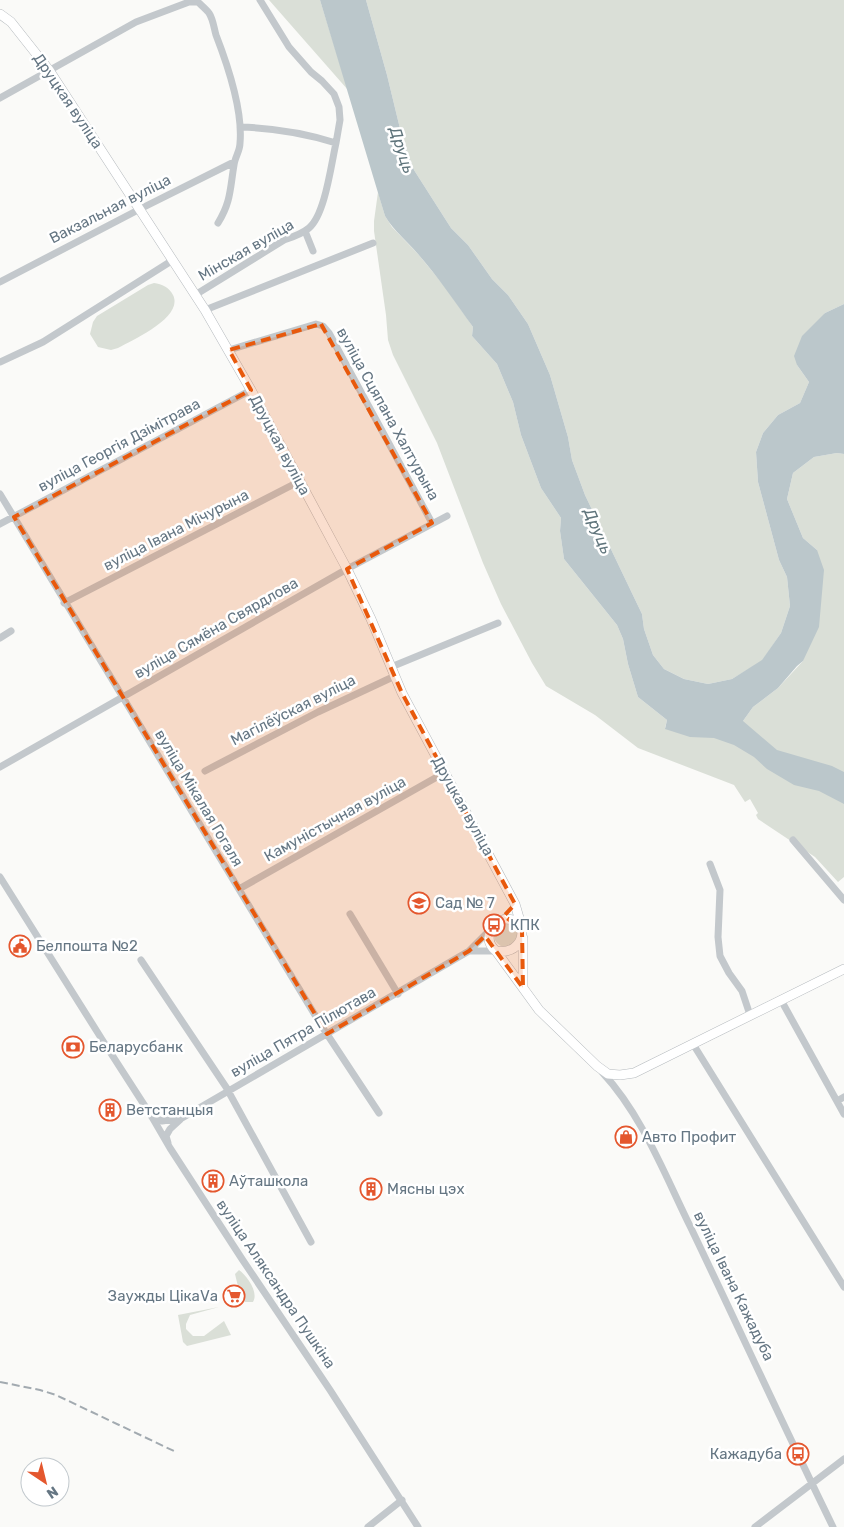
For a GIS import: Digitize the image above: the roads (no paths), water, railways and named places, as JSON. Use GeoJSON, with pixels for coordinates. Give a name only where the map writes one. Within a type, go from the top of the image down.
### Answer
{"type":"FeatureCollection","features":[{"type":"Feature","properties":{"kind":"main road","name":"Друцкая вуліца"},"geometry":{"type":"LineString","coordinates":[[0,14],[10,22],[49,70],[173,260],[229,350],[300,481],[371,619],[402,693],[516,904],[522,932],[523,988]]}},
{"type":"Feature","properties":{"kind":"main road"},"geometry":{"type":"LineString","coordinates":[[516,904],[490,930],[489,943],[539,1010],[597,1066],[604,1072],[613,1074],[634,1073],[844,969]]}},
{"type":"Feature","properties":{"kind":"main road"},"geometry":{"type":"LineString","coordinates":[[496,951],[503,952],[514,949],[518,945],[522,932],[515,921],[510,919],[500,921]]}},
{"type":"Feature","properties":{"kind":"street","name":"Мінская вуліца"},"geometry":{"type":"LineString","coordinates":[[195,295],[284,240],[310,228],[320,212],[336,143],[340,120],[339,107],[334,94],[289,47],[260,0]]}},
{"type":"Feature","properties":{"kind":"street"},"geometry":{"type":"LineString","coordinates":[[0,98],[136,22],[189,2],[198,1],[209,13],[226,60],[235,94],[240,127],[240,143],[234,162],[232,183],[226,209],[218,224]]}},
{"type":"Feature","properties":{"kind":"street"},"geometry":{"type":"LineString","coordinates":[[240,127],[303,133],[336,143]]}},
{"type":"Feature","properties":{"kind":"street","name":"Вакзальная вуліца"},"geometry":{"type":"LineString","coordinates":[[0,282],[234,162]]}},
{"type":"Feature","properties":{"kind":"street"},"geometry":{"type":"LineString","coordinates":[[305,231],[314,251]]}},
{"type":"Feature","properties":{"kind":"street"},"geometry":{"type":"LineString","coordinates":[[205,310],[373,243]]}},
{"type":"Feature","properties":{"kind":"street"},"geometry":{"type":"LineString","coordinates":[[0,362],[43,342],[173,260]]}},
{"type":"Feature","properties":{"kind":"street","name":"вуліца Сцяпана Халтурына"},"geometry":{"type":"LineString","coordinates":[[229,350],[316,324],[323,326],[329,333],[432,523]]}},
{"type":"Feature","properties":{"kind":"street","name":"вуліца Георгія Дзімітрава"},"geometry":{"type":"LineString","coordinates":[[0,524],[251,390]]}},
{"type":"Feature","properties":{"kind":"street","name":"вуліца Івана Мічурына"},"geometry":{"type":"LineString","coordinates":[[64,603],[300,481]]}},
{"type":"Feature","properties":{"kind":"street","name":"вуліца Мікалая Гогаля"},"geometry":{"type":"LineString","coordinates":[[0,494],[64,603],[327,1034],[379,1113]]}},
{"type":"Feature","properties":{"kind":"street","name":"вуліца Сямёна Свярдлова"},"geometry":{"type":"LineString","coordinates":[[0,768],[346,569],[447,516]]}},
{"type":"Feature","properties":{"kind":"street"},"geometry":{"type":"LineString","coordinates":[[391,667],[498,622]]}},
{"type":"Feature","properties":{"kind":"street"},"geometry":{"type":"LineString","coordinates":[[0,638],[11,631]]}},
{"type":"Feature","properties":{"kind":"street","name":"Магілёўская вуліца"},"geometry":{"type":"LineString","coordinates":[[205,771],[318,712],[395,676]]}},
{"type":"Feature","properties":{"kind":"street","name":"Камуністычная вуліца"},"geometry":{"type":"LineString","coordinates":[[239,889],[444,773]]}},
{"type":"Feature","properties":{"kind":"street"},"geometry":{"type":"LineString","coordinates":[[793,840],[844,900]]}},
{"type":"Feature","properties":{"kind":"street"},"geometry":{"type":"LineString","coordinates":[[710,864],[720,890],[718,937],[721,949],[720,956],[742,991],[750,1015]]}},
{"type":"Feature","properties":{"kind":"street","name":"вуліца Аляксандра Пушкіна"},"geometry":{"type":"LineString","coordinates":[[0,877],[102,1041],[152,1116],[170,1148],[418,1527]]}},
{"type":"Feature","properties":{"kind":"street"},"geometry":{"type":"LineString","coordinates":[[350,914],[398,994]]}},
{"type":"Feature","properties":{"kind":"street","name":"вуліца Пятра Пілютава"},"geometry":{"type":"LineString","coordinates":[[170,1148],[166,1136],[170,1129],[182,1118],[469,952],[490,930]]}},
{"type":"Feature","properties":{"kind":"street","name":"вуліца Пятра Пілютава"},"geometry":{"type":"LineString","coordinates":[[469,952],[496,951]]}},
{"type":"Feature","properties":{"kind":"street"},"geometry":{"type":"LineString","coordinates":[[142,960],[228,1091],[311,1242]]}},
{"type":"Feature","properties":{"kind":"street"},"geometry":{"type":"LineString","coordinates":[[781,1000],[844,1114]]}},
{"type":"Feature","properties":{"kind":"street"},"geometry":{"type":"LineString","coordinates":[[693,1044],[844,1287]]}},
{"type":"Feature","properties":{"kind":"street","name":"вуліца Івана Кажадуба"},"geometry":{"type":"LineString","coordinates":[[597,1066],[621,1093],[633,1113],[725,1298],[833,1527]]}},
{"type":"Feature","properties":{"kind":"street"},"geometry":{"type":"LineString","coordinates":[[837,1101],[844,1097]]}},
{"type":"Feature","properties":{"kind":"street"},"geometry":{"type":"LineString","coordinates":[[152,1116],[162,1121],[182,1118]]}},
{"type":"Feature","properties":{"kind":"street"},"geometry":{"type":"LineString","coordinates":[[755,1527],[844,1459]]}},
{"type":"Feature","properties":{"kind":"street"},"geometry":{"type":"LineString","coordinates":[[368,1527],[402,1500]]}},
{"type":"Feature","properties":{"kind":"water","name":"Друць"},"geometry":{"type":"Polygon","coordinates":[[[320,0],[366,0],[403,141],[414,170],[451,228],[468,245],[492,279],[508,295],[528,324],[550,375],[568,437],[572,460],[585,495],[642,614],[644,629],[653,655],[664,669],[684,679],[708,684],[732,679],[762,660],[781,633],[790,606],[787,577],[779,560],[758,482],[756,452],[763,433],[778,415],[800,403],[809,382],[797,365],[794,356],[802,336],[825,313],[844,304],[844,454],[837,453],[814,457],[793,473],[787,499],[803,538],[817,550],[824,570],[819,627],[803,661],[778,688],[753,707],[743,721],[777,750],[832,766],[844,772],[844,804],[819,791],[794,785],[767,769],[754,757],[734,745],[714,738],[690,737],[665,729],[667,720],[638,697],[623,639],[617,625],[564,559],[560,531],[561,518],[541,488],[521,435],[513,402],[497,364],[472,336],[473,327],[439,281],[385,216],[320,0]]]}},
{"type":"Feature","properties":{"kind":"railway"},"geometry":{"type":"LineString","coordinates":[[0,1382],[56,1395],[176,1452]]}},
{"type":"Feature","properties":{"kind":"place","name":"Сад № 7"},"geometry":{"type":"Point","coordinates":[419,903]}},
{"type":"Feature","properties":{"kind":"place","name":"КПК"},"geometry":{"type":"Point","coordinates":[494,925]}},
{"type":"Feature","properties":{"kind":"place","name":"Белпошта №2"},"geometry":{"type":"Point","coordinates":[20,946]}},
{"type":"Feature","properties":{"kind":"place","name":"Беларусбанк"},"geometry":{"type":"Point","coordinates":[73,1047]}},
{"type":"Feature","properties":{"kind":"place","name":"Ветстанцыя"},"geometry":{"type":"Point","coordinates":[110,1110]}},
{"type":"Feature","properties":{"kind":"place","name":"Авто Профит"},"geometry":{"type":"Point","coordinates":[626,1137]}},
{"type":"Feature","properties":{"kind":"place","name":"Аўташкола"},"geometry":{"type":"Point","coordinates":[213,1181]}},
{"type":"Feature","properties":{"kind":"place","name":"Мясны цэх"},"geometry":{"type":"Point","coordinates":[371,1189]}},
{"type":"Feature","properties":{"kind":"place","name":"Заужды ЦікаVа"},"geometry":{"type":"Point","coordinates":[234,1296]}},
{"type":"Feature","properties":{"kind":"place","name":"Кажадуба"},"geometry":{"type":"Point","coordinates":[798,1454]}}]}
